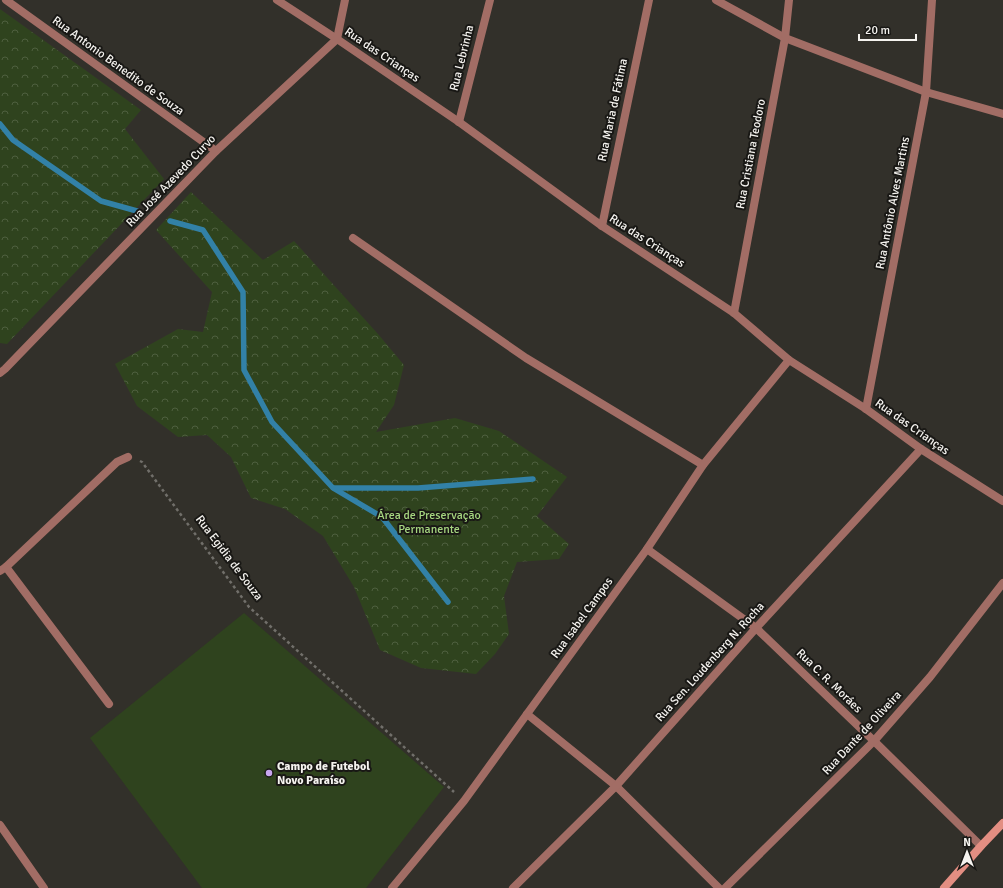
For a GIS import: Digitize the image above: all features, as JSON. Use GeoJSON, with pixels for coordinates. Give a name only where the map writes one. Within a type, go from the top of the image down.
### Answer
{"type":"FeatureCollection","features":[{"type":"Feature","properties":{"kind":"street","name":"Rua Antonio Benedito de Souza"},"geometry":{"type":"LineString","coordinates":[[6,0],[216,151]]}},
{"type":"Feature","properties":{"kind":"street","name":"Rua das Crianças"},"geometry":{"type":"LineString","coordinates":[[277,0],[459,122],[602,226],[734,313],[789,360],[866,409],[921,449],[1003,501]]}},
{"type":"Feature","properties":{"kind":"street"},"geometry":{"type":"LineString","coordinates":[[337,39],[345,0]]}},
{"type":"Feature","properties":{"kind":"street","name":"Rua Lebrinha"},"geometry":{"type":"LineString","coordinates":[[459,122],[490,0]]}},
{"type":"Feature","properties":{"kind":"street","name":"Rua Maria de Fátima"},"geometry":{"type":"LineString","coordinates":[[602,226],[649,0]]}},
{"type":"Feature","properties":{"kind":"street"},"geometry":{"type":"LineString","coordinates":[[716,0],[785,38],[926,92],[1003,114]]}},
{"type":"Feature","properties":{"kind":"street","name":"Rua Cristiana Teodoro"},"geometry":{"type":"LineString","coordinates":[[734,313],[785,38],[789,0]]}},
{"type":"Feature","properties":{"kind":"street","name":"Rua Antônio Alves Martins"},"geometry":{"type":"LineString","coordinates":[[866,409],[926,92],[932,0]]}},
{"type":"Feature","properties":{"kind":"street","name":"Rua José Azevedo Curvo"},"geometry":{"type":"LineString","coordinates":[[0,373],[216,151],[337,39]]}},
{"type":"Feature","properties":{"kind":"street"},"geometry":{"type":"LineString","coordinates":[[353,238],[526,358],[703,465]]}},
{"type":"Feature","properties":{"kind":"street","name":"Rua Isabel Campos"},"geometry":{"type":"LineString","coordinates":[[392,888],[464,801],[528,714],[647,549],[703,465],[789,360]]}},
{"type":"Feature","properties":{"kind":"street","name":"Rua Sen. Loudenberg N. Rocha"},"geometry":{"type":"LineString","coordinates":[[513,888],[616,786],[756,628],[921,449]]}},
{"type":"Feature","properties":{"kind":"street"},"geometry":{"type":"LineString","coordinates":[[109,704],[3,569],[117,462],[128,457]]}},
{"type":"Feature","properties":{"kind":"street","name":"Rua C. R. Moráes"},"geometry":{"type":"LineString","coordinates":[[647,549],[756,628],[981,846]]}},
{"type":"Feature","properties":{"kind":"street","name":"Rua Dante de Oliveira"},"geometry":{"type":"LineString","coordinates":[[725,888],[874,741],[930,677],[1003,583]]}},
{"type":"Feature","properties":{"kind":"street"},"geometry":{"type":"LineString","coordinates":[[528,714],[616,786],[719,888]]}},
{"type":"Feature","properties":{"kind":"street"},"geometry":{"type":"LineString","coordinates":[[944,888],[1003,823]]}},
{"type":"Feature","properties":{"kind":"street"},"geometry":{"type":"LineString","coordinates":[[0,825],[44,888]]}},
{"type":"Feature","properties":{"kind":"path","name":"Rua Egidia de Souza"},"geometry":{"type":"LineString","coordinates":[[128,457],[142,462],[249,607],[464,801]]}},
{"type":"Feature","properties":{"kind":"green space"},"geometry":{"type":"Polygon","coordinates":[[[0,9],[141,110],[125,129],[164,179],[7,344],[0,343],[0,9]]]}},
{"type":"Feature","properties":{"kind":"green space","name":"Área de Preservação Permanente"},"geometry":{"type":"Polygon","coordinates":[[[191,192],[263,260],[294,241],[404,365],[394,405],[376,432],[455,418],[499,431],[567,477],[537,516],[569,544],[559,559],[517,562],[504,596],[509,634],[495,654],[476,674],[421,668],[380,650],[354,587],[323,536],[285,509],[251,498],[231,457],[207,435],[178,437],[137,406],[115,364],[178,329],[203,332],[212,292],[156,230],[191,192]]]}},
{"type":"Feature","properties":{"kind":"green space","name":"Campo de Futebol Novo Paraíso"},"geometry":{"type":"Polygon","coordinates":[[[244,613],[444,787],[366,888],[202,888],[90,738],[244,613]]]}},
{"type":"Feature","properties":{"kind":"waterway"},"geometry":{"type":"LineString","coordinates":[[0,124],[13,140],[101,201],[137,211]]}},
{"type":"Feature","properties":{"kind":"waterway"},"geometry":{"type":"LineString","coordinates":[[170,221],[203,230],[243,292],[244,370],[272,422],[333,488],[382,517],[448,602]]}},
{"type":"Feature","properties":{"kind":"waterway"},"geometry":{"type":"LineString","coordinates":[[334,488],[418,488],[533,479]]}},
{"type":"Feature","properties":{"kind":"place","name":"Campo de Futebol Novo Paraíso"},"geometry":{"type":"Point","coordinates":[269,773]}}]}
